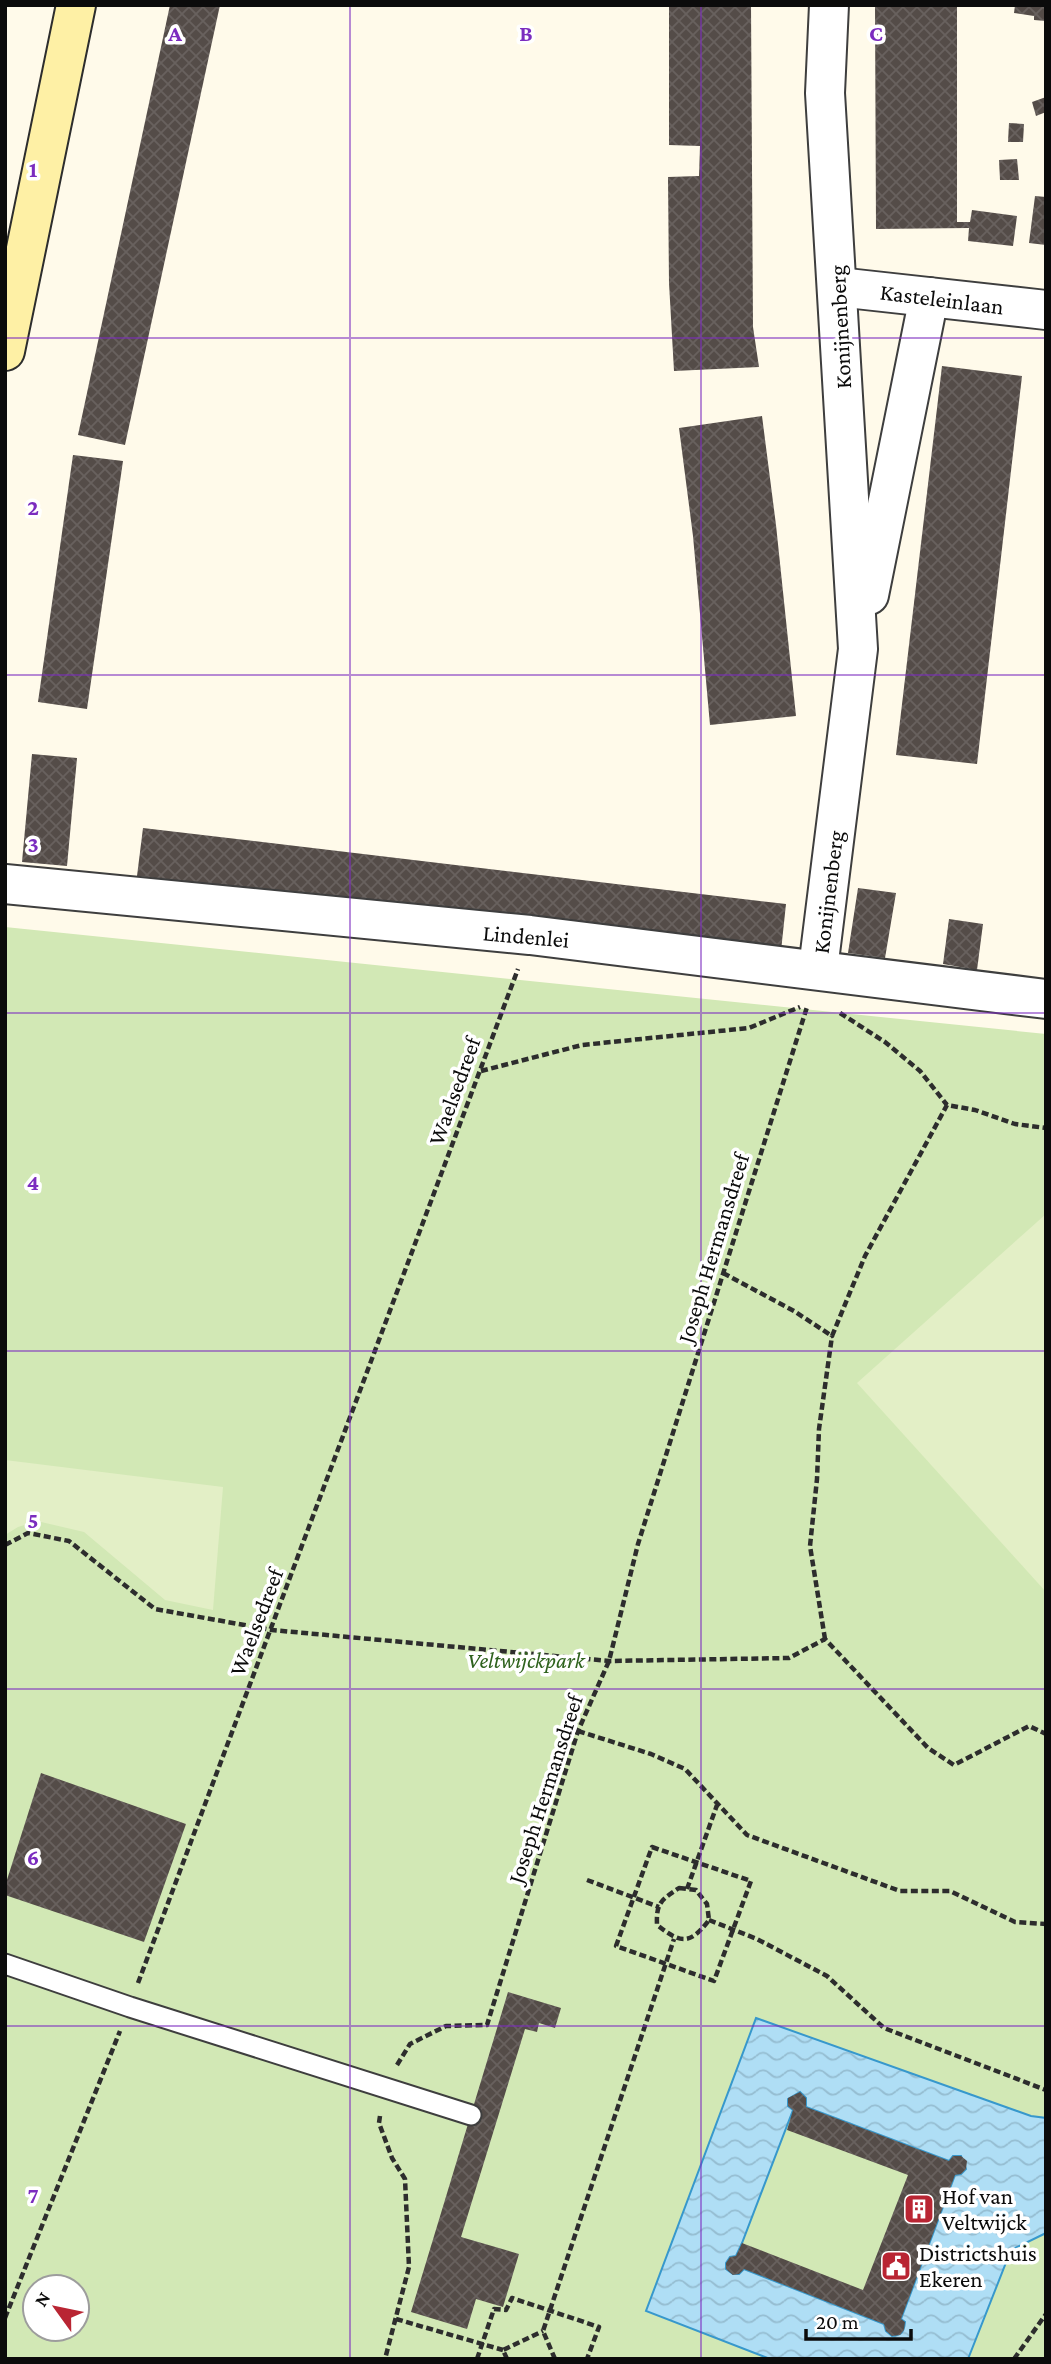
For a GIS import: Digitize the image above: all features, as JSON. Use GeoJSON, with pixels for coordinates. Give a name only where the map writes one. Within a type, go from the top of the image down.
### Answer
{"type":"FeatureCollection","features":[{"type":"Feature","properties":{"kind":"street"},"geometry":{"type":"LineString","coordinates":[[5,351],[76,5]]}},
{"type":"Feature","properties":{"kind":"street","name":"Konijnenberg"},"geometry":{"type":"LineString","coordinates":[[828,5],[825,93],[858,649]]}},
{"type":"Feature","properties":{"kind":"street","name":"Kasteleinlaan"},"geometry":{"type":"LineString","coordinates":[[838,287],[1046,310]]}},
{"type":"Feature","properties":{"kind":"street","name":"Konijnenberg"},"geometry":{"type":"LineString","coordinates":[[812,989],[858,649],[929,297]]}},
{"type":"Feature","properties":{"kind":"street","name":"Lindenlei"},"geometry":{"type":"LineString","coordinates":[[5,884],[530,935],[812,989],[1046,999]]}},
{"type":"Feature","properties":{"kind":"lane"},"geometry":{"type":"LineString","coordinates":[[5,1964],[130,2007],[471,2115]]}},
{"type":"Feature","properties":{"kind":"path","name":"Waelsedreef"},"geometry":{"type":"LineString","coordinates":[[5,2318],[130,2007],[530,935]]}},
{"type":"Feature","properties":{"kind":"path"},"geometry":{"type":"LineString","coordinates":[[480,1071],[582,1045],[749,1028],[812,989],[920,1071],[947,1105],[975,1110],[1015,1124],[1046,1128]]}},
{"type":"Feature","properties":{"kind":"path","name":"Joseph Hermansdreef"},"geometry":{"type":"LineString","coordinates":[[385,2359],[409,2267],[405,2179],[392,2158],[379,2123],[384,2086],[410,2044],[446,2026],[487,2025],[578,1731],[609,1661],[638,1545],[812,989]]}},
{"type":"Feature","properties":{"kind":"path"},"geometry":{"type":"LineString","coordinates":[[947,1105],[849,1290],[832,1336],[819,1429],[810,1546],[825,1639],[928,1748],[954,1765],[1029,1726],[1046,1734]]}},
{"type":"Feature","properties":{"kind":"path"},"geometry":{"type":"LineString","coordinates":[[723,1273],[794,1311],[832,1336]]}},
{"type":"Feature","properties":{"kind":"path"},"geometry":{"type":"LineString","coordinates":[[5,1545],[28,1533],[69,1541],[155,1609],[272,1630],[609,1661],[789,1658],[825,1639]]}},
{"type":"Feature","properties":{"kind":"path"},"geometry":{"type":"LineString","coordinates":[[578,1731],[651,1754],[685,1769],[747,1835],[900,1891],[950,1891],[1015,1922],[1046,1924]]}},
{"type":"Feature","properties":{"kind":"path"},"geometry":{"type":"LineString","coordinates":[[687,1889],[717,1805]]}},
{"type":"Feature","properties":{"kind":"path"},"geometry":{"type":"LineString","coordinates":[[652,1847],[698,1863],[751,1881],[714,1981],[616,1947],[652,1847]]}},
{"type":"Feature","properties":{"kind":"path"},"geometry":{"type":"LineString","coordinates":[[587,1880],[659,1907]]}},
{"type":"Feature","properties":{"kind":"path"},"geometry":{"type":"LineString","coordinates":[[679,1888],[687,1889],[696,1890],[707,1904],[709,1920],[698,1933],[688,1939],[674,1939],[657,1925],[659,1907],[662,1900],[679,1888]]}},
{"type":"Feature","properties":{"kind":"path"},"geometry":{"type":"LineString","coordinates":[[709,1920],[757,1939],[827,1976],[884,2028],[1046,2090]]}},
{"type":"Feature","properties":{"kind":"path"},"geometry":{"type":"LineString","coordinates":[[555,2359],[543,2330],[674,1939]]}},
{"type":"Feature","properties":{"kind":"path"},"geometry":{"type":"LineString","coordinates":[[477,2359],[494,2309],[506,2310],[512,2298],[599,2327],[587,2359]]}},
{"type":"Feature","properties":{"kind":"path"},"geometry":{"type":"LineString","coordinates":[[1014,2359],[1046,2314]]}},
{"type":"Feature","properties":{"kind":"path"},"geometry":{"type":"LineString","coordinates":[[396,2319],[503,2350],[543,2330]]}},
{"type":"Feature","properties":{"kind":"path"},"geometry":{"type":"LineString","coordinates":[[503,2350],[507,2359]]}},
{"type":"Feature","properties":{"kind":"green space","name":"Veltwijckpark"},"geometry":{"type":"Polygon","coordinates":[[[5,927],[1046,1034],[1046,2359],[5,2359],[5,927]]]}},
{"type":"Feature","properties":{"kind":"green space"},"geometry":{"type":"Polygon","coordinates":[[[1046,1214],[1046,1592],[857,1383],[1046,1214]]]}},
{"type":"Feature","properties":{"kind":"green space"},"geometry":{"type":"Polygon","coordinates":[[[5,1460],[223,1487],[213,1610],[165,1600],[84,1532],[37,1521],[18,1527],[5,1535],[5,1460]]]}},
{"type":"Feature","properties":{"kind":"water"},"geometry":{"type":"Polygon","coordinates":[[[756,2018],[1031,2116],[1046,2118],[1046,2233],[1011,2250],[968,2359],[770,2359],[646,2311],[756,2018]],[[800,2092],[788,2099],[788,2106],[793,2110],[742,2243],[736,2256],[730,2257],[726,2263],[726,2269],[733,2274],[739,2274],[744,2269],[884,2324],[886,2331],[892,2336],[898,2335],[904,2328],[905,2322],[901,2319],[955,2175],[966,2169],[961,2156],[953,2156],[949,2161],[806,2107],[806,2098],[800,2092]]]}},
{"type":"Feature","properties":{"kind":"building"},"geometry":{"type":"Polygon","coordinates":[[[170,5],[220,5],[125,445],[78,435],[170,5]]]}},
{"type":"Feature","properties":{"kind":"building"},"geometry":{"type":"Polygon","coordinates":[[[669,5],[751,5],[753,327],[759,367],[674,371],[669,283],[668,177],[699,176],[700,146],[669,145],[669,5]]]}},
{"type":"Feature","properties":{"kind":"building"},"geometry":{"type":"Polygon","coordinates":[[[875,5],[957,5],[957,222],[970,222],[972,210],[1017,216],[1013,246],[968,241],[969,228],[876,229],[875,5]]]}},
{"type":"Feature","properties":{"kind":"building"},"geometry":{"type":"Polygon","coordinates":[[[1015,5],[1046,5],[1046,21],[1014,13],[1015,5]]]}},
{"type":"Feature","properties":{"kind":"building"},"geometry":{"type":"Polygon","coordinates":[[[1046,97],[1046,112],[1036,116],[1032,102],[1046,97]]]}},
{"type":"Feature","properties":{"kind":"building"},"geometry":{"type":"Polygon","coordinates":[[[1009,123],[1024,124],[1023,142],[1008,142],[1009,123]]]}},
{"type":"Feature","properties":{"kind":"building"},"geometry":{"type":"Polygon","coordinates":[[[1017,159],[1019,180],[1000,180],[999,160],[1017,159]]]}},
{"type":"Feature","properties":{"kind":"building"},"geometry":{"type":"Polygon","coordinates":[[[1035,196],[1046,197],[1046,245],[1029,243],[1035,196]]]}},
{"type":"Feature","properties":{"kind":"building"},"geometry":{"type":"Polygon","coordinates":[[[942,366],[1022,376],[977,764],[896,755],[942,366]]]}},
{"type":"Feature","properties":{"kind":"building"},"geometry":{"type":"Polygon","coordinates":[[[762,416],[796,716],[710,725],[693,536],[679,428],[762,416]]]}},
{"type":"Feature","properties":{"kind":"building"},"geometry":{"type":"Polygon","coordinates":[[[73,455],[123,461],[87,709],[38,702],[73,455]]]}},
{"type":"Feature","properties":{"kind":"building"},"geometry":{"type":"Polygon","coordinates":[[[32,754],[77,758],[67,866],[22,862],[32,754]]]}},
{"type":"Feature","properties":{"kind":"building"},"geometry":{"type":"Polygon","coordinates":[[[143,828],[786,904],[781,951],[137,876],[143,828]]]}},
{"type":"Feature","properties":{"kind":"building"},"geometry":{"type":"Polygon","coordinates":[[[858,888],[896,893],[885,958],[848,953],[858,888]]]}},
{"type":"Feature","properties":{"kind":"building"},"geometry":{"type":"Polygon","coordinates":[[[949,919],[983,924],[977,970],[943,964],[949,919]]]}},
{"type":"Feature","properties":{"kind":"building"},"geometry":{"type":"Polygon","coordinates":[[[41,1773],[186,1824],[144,1942],[5,1895],[5,1886],[41,1773]]]}},
{"type":"Feature","properties":{"kind":"building"},"geometry":{"type":"Polygon","coordinates":[[[508,1992],[561,2008],[555,2028],[539,2023],[537,2032],[525,2029],[461,2237],[519,2254],[503,2307],[476,2299],[467,2329],[411,2312],[508,1992]]]}},
{"type":"Feature","properties":{"kind":"building","name":"Hof van Veltwijck"},"geometry":{"type":"Polygon","coordinates":[[[800,2092],[806,2098],[806,2107],[949,2161],[953,2156],[961,2156],[967,2161],[966,2169],[955,2175],[901,2319],[905,2322],[900,2335],[892,2336],[886,2331],[884,2324],[744,2269],[733,2275],[726,2269],[726,2263],[730,2257],[736,2256],[742,2243],[863,2290],[908,2175],[787,2130],[793,2110],[788,2106],[788,2098],[800,2092]]]}},
{"type":"Feature","properties":{"kind":"place","name":"Hof van Veltwijck"},"geometry":{"type":"Point","coordinates":[919,2209]}},
{"type":"Feature","properties":{"kind":"place","name":"Districtshuis Ekeren"},"geometry":{"type":"Point","coordinates":[896,2266]}}]}
